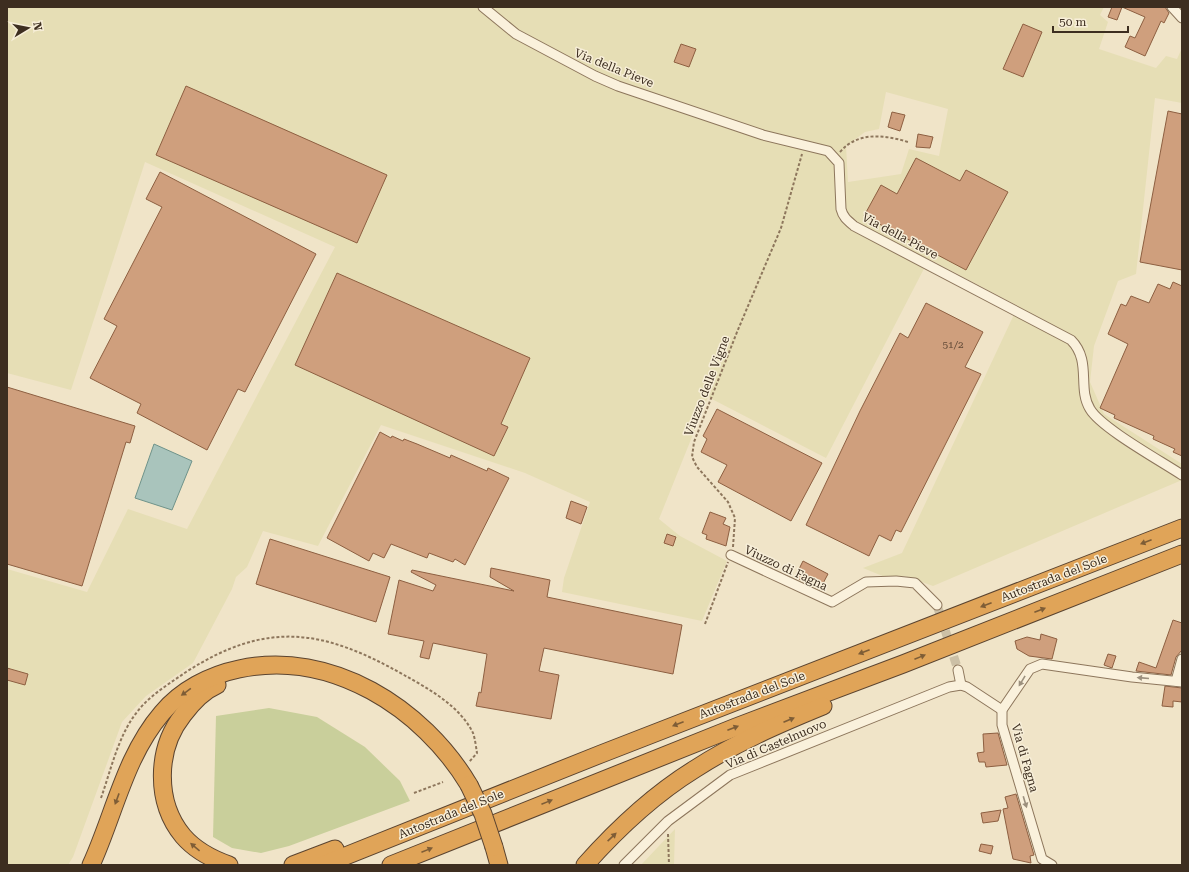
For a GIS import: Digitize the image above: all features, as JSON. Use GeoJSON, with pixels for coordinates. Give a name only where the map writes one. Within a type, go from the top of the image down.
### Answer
{"type":"FeatureCollection","features":[{"type":"Feature","properties":{"kind":"highway","name":"Autostrada del Sole"},"geometry":{"type":"LineString","coordinates":[[323,865],[602,754],[1182,528]]}},
{"type":"Feature","properties":{"kind":"highway","name":"Autostrada del Sole"},"geometry":{"type":"LineString","coordinates":[[390,865],[736,727],[903,664],[1182,554]]}},
{"type":"Feature","properties":{"kind":"highway"},"geometry":{"type":"LineString","coordinates":[[91,865],[102,841],[131,762],[146,732],[156,719],[171,704],[199,683],[220,673],[246,667],[284,664],[302,666],[327,672],[352,681],[405,713],[428,732],[459,769],[475,818],[490,854],[498,865]]}},
{"type":"Feature","properties":{"kind":"highway"},"geometry":{"type":"LineString","coordinates":[[585,865],[603,845],[647,804],[694,769],[740,743],[874,684],[903,664]]}},
{"type":"Feature","properties":{"kind":"highway"},"geometry":{"type":"LineString","coordinates":[[229,865],[212,859],[196,848],[184,836],[172,819],[163,788],[162,764],[166,744],[173,730],[192,703],[211,687],[237,677],[262,673],[294,674],[345,688],[368,700],[401,721],[418,736],[465,788]]}},
{"type":"Feature","properties":{"kind":"highway"},"geometry":{"type":"LineString","coordinates":[[293,865],[360,839],[374,845]]}},
{"type":"Feature","properties":{"kind":"street","name":"Via della Pieve"},"geometry":{"type":"LineString","coordinates":[[483,7],[516,34],[595,76],[618,86],[763,135],[828,151],[839,162],[841,209],[843,216],[848,221],[854,226],[1071,340],[1079,347],[1089,408],[1103,423],[1182,475]]}},
{"type":"Feature","properties":{"kind":"street"},"geometry":{"type":"LineString","coordinates":[[1172,7],[1182,18]]}},
{"type":"Feature","properties":{"kind":"street","name":"Viuzzo di Fagna"},"geometry":{"type":"LineString","coordinates":[[731,554],[832,602],[866,582],[896,581],[915,583],[937,605]]}},
{"type":"Feature","properties":{"kind":"street"},"geometry":{"type":"LineString","coordinates":[[1179,682],[1182,659]]}},
{"type":"Feature","properties":{"kind":"street","name":"Via di Fagna"},"geometry":{"type":"LineString","coordinates":[[1052,865],[1042,859],[1002,725],[1002,710],[1030,669],[1042,664],[1179,682]]}},
{"type":"Feature","properties":{"kind":"street"},"geometry":{"type":"LineString","coordinates":[[958,670],[961,685],[974,690],[1002,710]]}},
{"type":"Feature","properties":{"kind":"street","name":"Via di Castelnuovo"},"geometry":{"type":"LineString","coordinates":[[624,865],[668,821],[730,775],[949,687],[961,685]]}},
{"type":"Feature","properties":{"kind":"path"},"geometry":{"type":"LineString","coordinates":[[836,158],[843,149],[859,139],[871,136],[890,136],[908,142]]}},
{"type":"Feature","properties":{"kind":"path","name":"Viuzzo delle Vigne"},"geometry":{"type":"LineString","coordinates":[[705,624],[731,554],[734,543],[734,518],[728,502],[696,467],[692,457],[694,442],[737,332],[781,228],[804,145]]}},
{"type":"Feature","properties":{"kind":"path"},"geometry":{"type":"LineString","coordinates":[[101,799],[122,736],[137,711],[158,691],[193,668],[227,649],[261,638],[292,636],[340,644],[378,660],[418,683],[455,709],[473,733],[477,753],[466,766]]}},
{"type":"Feature","properties":{"kind":"path"},"geometry":{"type":"LineString","coordinates":[[414,793],[443,782]]}},
{"type":"Feature","properties":{"kind":"path"},"geometry":{"type":"LineString","coordinates":[[668,821],[669,865]]}},
{"type":"Feature","properties":{"kind":"shaded area"},"geometry":{"type":"Polygon","coordinates":[[[7,7],[1104,7],[1100,15],[1108,22],[1099,49],[1156,68],[1166,56],[1177,59],[1182,48],[1182,103],[1155,98],[1136,274],[1118,281],[1094,346],[1090,382],[1104,414],[1182,464],[1182,480],[933,586],[905,576],[885,577],[863,568],[902,553],[1018,306],[929,259],[826,458],[708,397],[659,519],[680,536],[727,561],[702,621],[562,592],[564,578],[590,502],[525,473],[381,425],[318,546],[263,531],[247,567],[236,577],[232,589],[193,663],[146,696],[122,722],[73,857],[68,865],[7,865],[7,569],[87,592],[128,509],[187,529],[335,247],[145,162],[71,390],[7,373],[7,7]],[[886,92],[879,129],[865,132],[846,146],[848,182],[901,174],[909,149],[939,156],[948,109],[886,92]]]}},
{"type":"Feature","properties":{"kind":"shaded area"},"geometry":{"type":"Polygon","coordinates":[[[675,829],[674,865],[641,865],[675,829]]]}},
{"type":"Feature","properties":{"kind":"green space"},"geometry":{"type":"Polygon","coordinates":[[[269,708],[317,717],[365,747],[400,781],[410,801],[289,846],[261,853],[232,848],[213,837],[216,716],[269,708]]]}},
{"type":"Feature","properties":{"kind":"water"},"geometry":{"type":"Polygon","coordinates":[[[154,444],[192,461],[172,510],[135,498],[154,444]]]}},
{"type":"Feature","properties":{"kind":"building"},"geometry":{"type":"Polygon","coordinates":[[[1112,7],[1122,7],[1117,20],[1108,17],[1112,7]]]}},
{"type":"Feature","properties":{"kind":"building"},"geometry":{"type":"Polygon","coordinates":[[[1122,7],[1165,7],[1169,13],[1164,23],[1161,21],[1145,56],[1125,47],[1130,36],[1135,38],[1145,17],[1122,7]]]}},
{"type":"Feature","properties":{"kind":"building"},"geometry":{"type":"Polygon","coordinates":[[[1023,24],[1042,32],[1023,77],[1003,69],[1023,24]]]}},
{"type":"Feature","properties":{"kind":"building"},"geometry":{"type":"Polygon","coordinates":[[[681,44],[696,49],[689,67],[674,62],[681,44]]]}},
{"type":"Feature","properties":{"kind":"building"},"geometry":{"type":"Polygon","coordinates":[[[186,86],[387,175],[357,243],[156,155],[186,86]]]}},
{"type":"Feature","properties":{"kind":"building"},"geometry":{"type":"Polygon","coordinates":[[[1168,111],[1182,114],[1182,270],[1140,262],[1168,111]]]}},
{"type":"Feature","properties":{"kind":"building"},"geometry":{"type":"Polygon","coordinates":[[[892,112],[905,115],[900,131],[888,127],[892,112]]]}},
{"type":"Feature","properties":{"kind":"building"},"geometry":{"type":"Polygon","coordinates":[[[918,134],[933,137],[930,148],[916,147],[918,134]]]}},
{"type":"Feature","properties":{"kind":"building"},"geometry":{"type":"Polygon","coordinates":[[[916,158],[960,181],[966,170],[1008,192],[966,270],[864,216],[881,185],[897,194],[916,158]]]}},
{"type":"Feature","properties":{"kind":"building"},"geometry":{"type":"Polygon","coordinates":[[[160,172],[316,254],[245,392],[238,389],[207,450],[137,413],[141,404],[90,378],[117,326],[104,319],[162,207],[146,199],[160,172]]]}},
{"type":"Feature","properties":{"kind":"building"},"geometry":{"type":"Polygon","coordinates":[[[337,273],[530,358],[501,424],[508,427],[494,456],[295,365],[337,273]]]}},
{"type":"Feature","properties":{"kind":"building"},"geometry":{"type":"Polygon","coordinates":[[[1173,282],[1182,286],[1182,456],[1173,452],[1175,449],[1153,439],[1154,436],[1114,418],[1115,415],[1100,408],[1128,344],[1108,334],[1121,304],[1126,306],[1131,296],[1149,303],[1158,284],[1170,289],[1173,282]]]}},
{"type":"Feature","properties":{"kind":"building"},"geometry":{"type":"Polygon","coordinates":[[[926,303],[983,332],[965,367],[981,374],[901,532],[896,530],[891,541],[879,535],[869,556],[806,525],[860,411],[900,333],[908,338],[926,303]]]}},
{"type":"Feature","properties":{"kind":"building"},"geometry":{"type":"Polygon","coordinates":[[[7,387],[135,426],[130,443],[126,442],[82,586],[7,564],[7,387]]]}},
{"type":"Feature","properties":{"kind":"building"},"geometry":{"type":"Polygon","coordinates":[[[717,409],[822,463],[791,521],[718,482],[727,465],[701,452],[707,439],[703,436],[717,409]]]}},
{"type":"Feature","properties":{"kind":"building"},"geometry":{"type":"Polygon","coordinates":[[[380,432],[391,438],[392,436],[403,441],[404,439],[450,458],[451,455],[487,471],[488,468],[509,478],[465,565],[455,559],[453,562],[429,553],[427,558],[391,544],[384,558],[373,553],[369,561],[327,538],[380,432]]]}},
{"type":"Feature","properties":{"kind":"building"},"geometry":{"type":"Polygon","coordinates":[[[571,501],[587,507],[581,524],[566,518],[571,501]]]}},
{"type":"Feature","properties":{"kind":"building"},"geometry":{"type":"Polygon","coordinates":[[[710,512],[726,518],[723,524],[730,527],[726,546],[706,539],[707,535],[702,533],[710,512]]]}},
{"type":"Feature","properties":{"kind":"building"},"geometry":{"type":"Polygon","coordinates":[[[667,534],[676,537],[673,546],[664,543],[667,534]]]}},
{"type":"Feature","properties":{"kind":"building"},"geometry":{"type":"Polygon","coordinates":[[[270,539],[390,577],[376,622],[256,584],[270,539]]]}},
{"type":"Feature","properties":{"kind":"building"},"geometry":{"type":"Polygon","coordinates":[[[803,561],[828,574],[820,589],[795,577],[803,561]]]}},
{"type":"Feature","properties":{"kind":"building"},"geometry":{"type":"Polygon","coordinates":[[[491,568],[550,580],[547,597],[682,625],[673,674],[544,648],[539,671],[559,675],[551,719],[476,706],[479,692],[481,693],[487,654],[433,643],[429,659],[420,657],[424,641],[388,634],[399,580],[433,591],[436,585],[411,572],[412,570],[514,591],[490,577],[491,568]]]}},
{"type":"Feature","properties":{"kind":"building"},"geometry":{"type":"Polygon","coordinates":[[[1173,620],[1182,623],[1182,650],[1176,657],[1171,675],[1136,671],[1139,662],[1156,668],[1173,620]]]}},
{"type":"Feature","properties":{"kind":"building"},"geometry":{"type":"Polygon","coordinates":[[[1041,634],[1057,639],[1052,659],[1029,656],[1017,649],[1015,641],[1027,637],[1040,640],[1041,634]]]}},
{"type":"Feature","properties":{"kind":"building"},"geometry":{"type":"Polygon","coordinates":[[[1108,654],[1116,656],[1112,668],[1104,665],[1108,654]]]}},
{"type":"Feature","properties":{"kind":"building"},"geometry":{"type":"Polygon","coordinates":[[[7,668],[28,674],[25,685],[7,680],[7,668]]]}},
{"type":"Feature","properties":{"kind":"building"},"geometry":{"type":"Polygon","coordinates":[[[1165,686],[1182,688],[1182,702],[1173,701],[1173,707],[1162,706],[1165,686]]]}},
{"type":"Feature","properties":{"kind":"building"},"geometry":{"type":"Polygon","coordinates":[[[998,733],[1007,765],[986,767],[985,762],[979,762],[977,753],[984,752],[983,734],[998,733]]]}},
{"type":"Feature","properties":{"kind":"building"},"geometry":{"type":"Polygon","coordinates":[[[1016,794],[1034,855],[1030,856],[1031,863],[1013,859],[1011,850],[1003,809],[1008,808],[1005,797],[1016,794]]]}},
{"type":"Feature","properties":{"kind":"building"},"geometry":{"type":"Polygon","coordinates":[[[1001,810],[998,821],[983,823],[981,813],[1001,810]]]}},
{"type":"Feature","properties":{"kind":"building"},"geometry":{"type":"Polygon","coordinates":[[[981,844],[993,846],[991,854],[979,851],[981,844]]]}},
{"type":"Feature","properties":{"kind":"tunnel"},"geometry":{"type":"LineString","coordinates":[[937,605],[958,670]]}}]}
